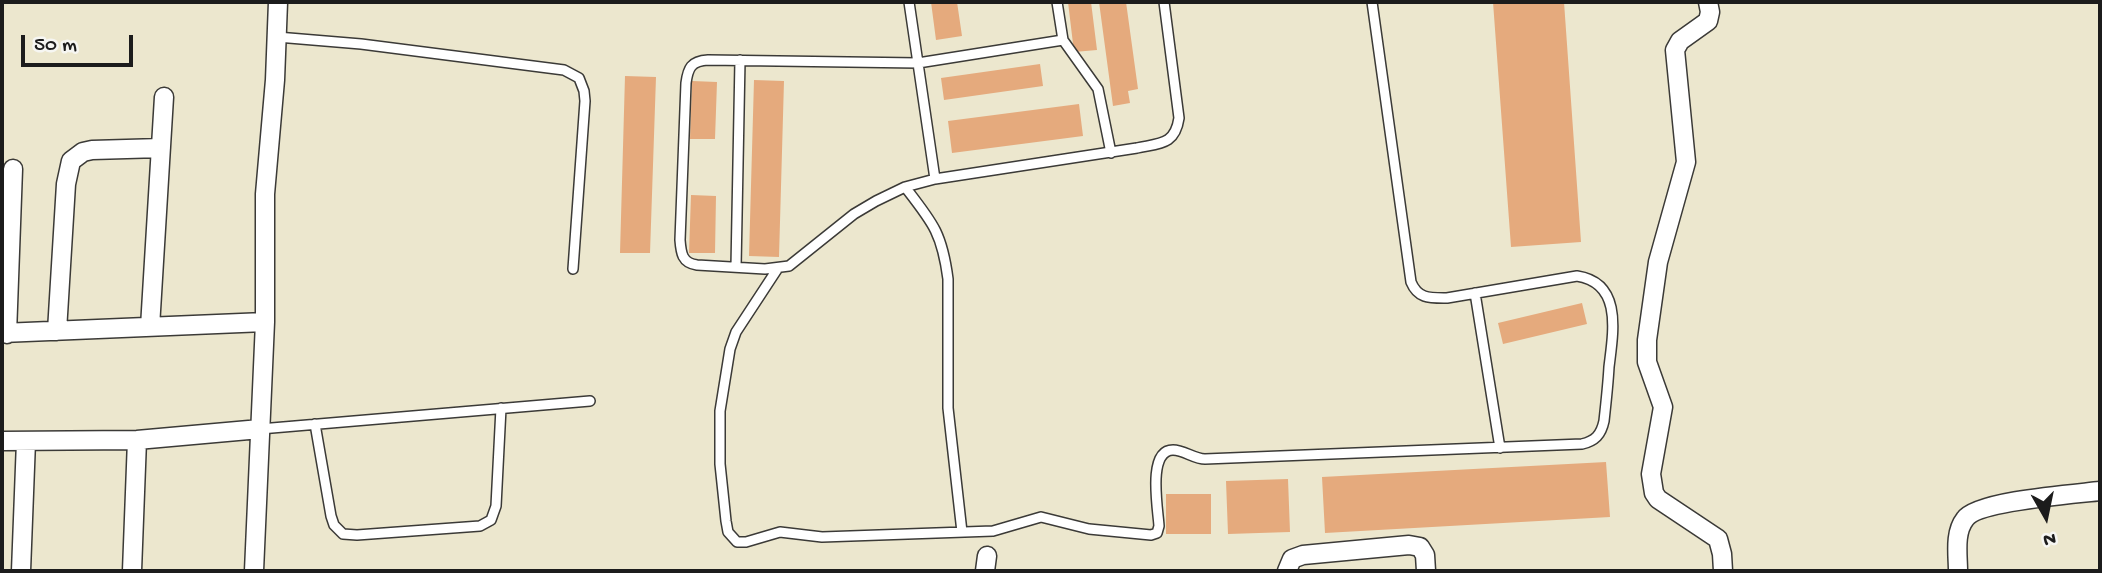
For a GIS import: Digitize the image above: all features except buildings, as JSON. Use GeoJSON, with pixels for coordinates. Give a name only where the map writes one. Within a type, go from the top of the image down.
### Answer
{"type":"FeatureCollection","features":[{"type":"Feature","properties":{"kind":"street"},"geometry":{"type":"LineString","coordinates":[[254,571],[265,322],[265,194],[275,80],[278,2]]}},
{"type":"Feature","properties":{"kind":"street"},"geometry":{"type":"LineString","coordinates":[[1709,2],[1708,21],[1680,41],[1675,50],[1686,162],[1658,262],[1646,353],[1649,370],[1663,407],[1651,474],[1654,493],[1663,503],[1718,539],[1723,571]]}},
{"type":"Feature","properties":{"kind":"street"},"geometry":{"type":"LineString","coordinates":[[149,327],[164,97]]}},
{"type":"Feature","properties":{"kind":"street"},"geometry":{"type":"LineString","coordinates":[[57,331],[66,184],[71,161],[83,152],[92,150],[160,148]]}},
{"type":"Feature","properties":{"kind":"street"},"geometry":{"type":"LineString","coordinates":[[13,169],[4,333],[265,322]]}},
{"type":"Feature","properties":{"kind":"street"},"geometry":{"type":"LineString","coordinates":[[2,441],[137,440],[260,429]]}},
{"type":"Feature","properties":{"kind":"street"},"geometry":{"type":"LineString","coordinates":[[132,571],[137,440]]}},
{"type":"Feature","properties":{"kind":"street"},"geometry":{"type":"LineString","coordinates":[[21,571],[26,441]]}},
{"type":"Feature","properties":{"kind":"street"},"geometry":{"type":"LineString","coordinates":[[1958,571],[1959,530],[1969,514],[1990,506],[2100,491]]}},
{"type":"Feature","properties":{"kind":"street"},"geometry":{"type":"LineString","coordinates":[[1287,571],[1292,559],[1303,555],[1409,545],[1420,547],[1423,551],[1426,571]]}},
{"type":"Feature","properties":{"kind":"lane"},"geometry":{"type":"LineString","coordinates":[[909,2],[936,179]]}},
{"type":"Feature","properties":{"kind":"lane"},"geometry":{"type":"LineString","coordinates":[[1057,2],[1063,40],[1098,89],[1111,153]]}},
{"type":"Feature","properties":{"kind":"lane"},"geometry":{"type":"LineString","coordinates":[[1063,40],[918,62],[699,60],[688,69],[686,83],[680,240],[682,256],[690,264],[789,267],[854,214],[905,187],[936,179],[1111,153],[1168,141],[1178,128],[1179,118],[1164,2]]}},
{"type":"Feature","properties":{"kind":"lane"},"geometry":{"type":"LineString","coordinates":[[778,268],[736,332],[730,349],[720,411],[720,464],[726,521],[733,540],[746,542],[780,532],[822,537],[1002,530],[1041,517],[1089,529],[1154,535],[1159,526],[1156,474],[1158,459],[1164,452],[1172,450],[1205,459],[1582,444],[1594,440],[1604,421],[1613,315],[1609,302],[1597,284],[1590,278],[1577,276],[1447,298],[1430,298],[1419,295],[1411,282],[1372,2]]}},
{"type":"Feature","properties":{"kind":"lane"},"geometry":{"type":"LineString","coordinates":[[276,37],[361,44],[564,70],[579,78],[583,85],[585,101],[573,269]]}},
{"type":"Feature","properties":{"kind":"lane"},"geometry":{"type":"LineString","coordinates":[[736,267],[740,60]]}},
{"type":"Feature","properties":{"kind":"lane"},"geometry":{"type":"LineString","coordinates":[[905,187],[934,224],[941,239],[945,259],[948,279],[948,408],[962,532]]}},
{"type":"Feature","properties":{"kind":"lane"},"geometry":{"type":"LineString","coordinates":[[1475,293],[1500,448]]}},
{"type":"Feature","properties":{"kind":"lane"},"geometry":{"type":"LineString","coordinates":[[260,429],[590,401]]}},
{"type":"Feature","properties":{"kind":"lane"},"geometry":{"type":"LineString","coordinates":[[315,424],[331,516],[334,525],[343,534],[480,526],[491,520],[496,506],[501,408]]}}]}
